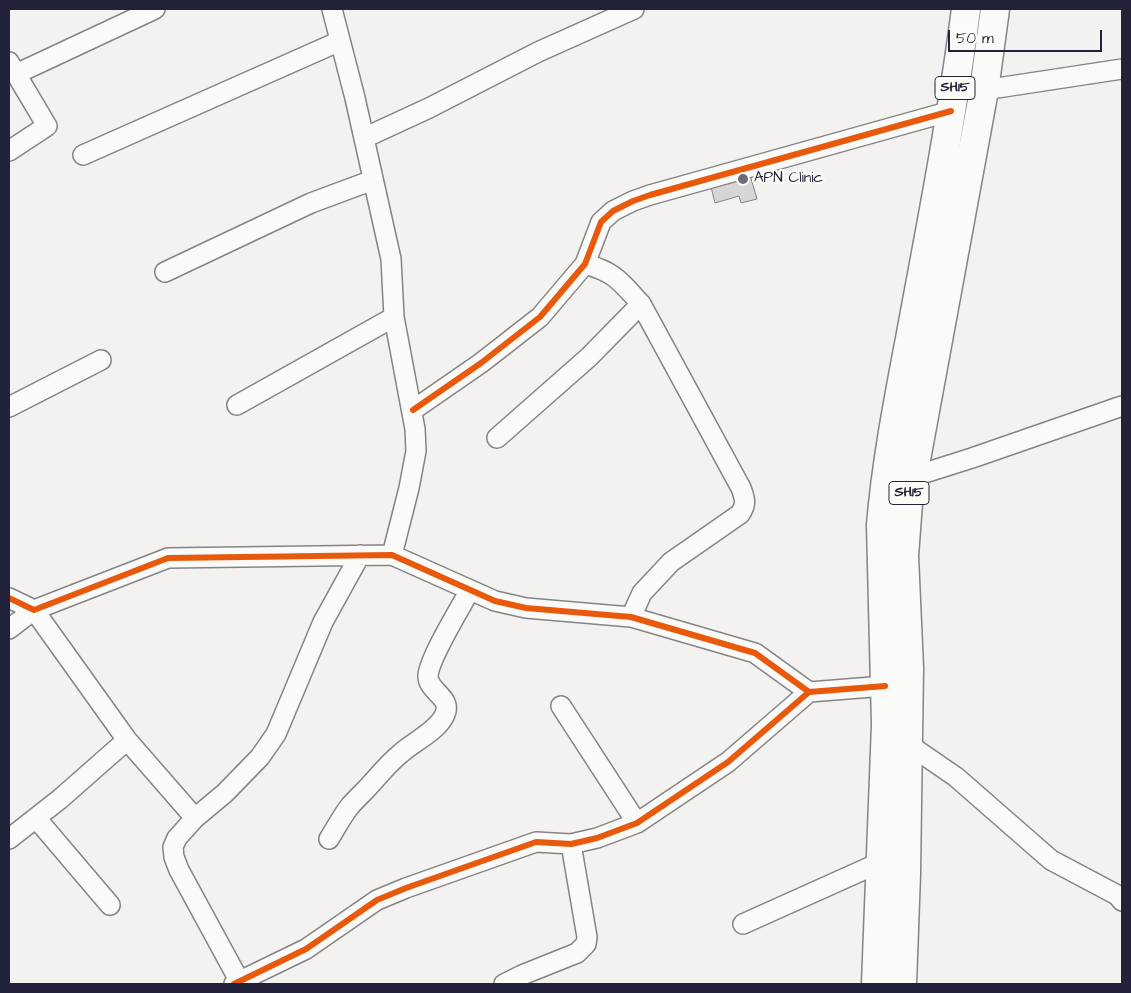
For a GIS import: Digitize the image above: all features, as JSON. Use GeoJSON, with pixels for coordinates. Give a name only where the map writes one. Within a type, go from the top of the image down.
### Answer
{"type":"FeatureCollection","features":[{"type":"Feature","properties":{"kind":"main road","name":"SH15"},"geometry":{"type":"LineString","coordinates":[[876,984],[886,725],[881,525],[892,434],[951,111],[966,9]]}},
{"type":"Feature","properties":{"kind":"main road","name":"SH15"},"geometry":{"type":"LineString","coordinates":[[902,984],[909,668],[904,556],[908,503],[984,90],[994,9]]}},
{"type":"Feature","properties":{"kind":"street"},"geometry":{"type":"LineString","coordinates":[[9,152],[48,126],[12,68],[155,9]]}},
{"type":"Feature","properties":{"kind":"street"},"geometry":{"type":"LineString","coordinates":[[332,9],[364,138],[391,259],[394,317],[405,381],[413,410],[416,451],[406,504],[392,555]]}},
{"type":"Feature","properties":{"kind":"street"},"geometry":{"type":"LineString","coordinates":[[364,138],[429,108],[538,52],[634,9]]}},
{"type":"Feature","properties":{"kind":"street"},"geometry":{"type":"LineString","coordinates":[[83,155],[340,41]]}},
{"type":"Feature","properties":{"kind":"street"},"geometry":{"type":"LineString","coordinates":[[984,90],[1122,69]]}},
{"type":"Feature","properties":{"kind":"street"},"geometry":{"type":"LineString","coordinates":[[413,410],[481,363],[540,317],[585,264],[602,222],[613,211],[633,201],[951,111]]}},
{"type":"Feature","properties":{"kind":"street"},"geometry":{"type":"LineString","coordinates":[[165,272],[311,203],[373,180]]}},
{"type":"Feature","properties":{"kind":"street"},"geometry":{"type":"LineString","coordinates":[[585,264],[604,269],[619,280],[641,304],[745,500],[745,507],[740,514],[671,562],[642,593],[631,617]]}},
{"type":"Feature","properties":{"kind":"street"},"geometry":{"type":"LineString","coordinates":[[497,438],[588,357],[641,304]]}},
{"type":"Feature","properties":{"kind":"street"},"geometry":{"type":"LineString","coordinates":[[237,405],[394,317]]}},
{"type":"Feature","properties":{"kind":"street"},"geometry":{"type":"LineString","coordinates":[[9,406],[101,360]]}},
{"type":"Feature","properties":{"kind":"street"},"geometry":{"type":"LineString","coordinates":[[912,477],[1122,406]]}},
{"type":"Feature","properties":{"kind":"street"},"geometry":{"type":"LineString","coordinates":[[360,555],[323,622],[276,734],[260,757],[225,793],[195,818],[177,838],[173,847],[174,857],[179,870],[238,983],[306,949],[377,900],[406,888],[536,842],[571,844],[597,838],[636,822],[728,762],[809,692],[885,686]]}},
{"type":"Feature","properties":{"kind":"street"},"geometry":{"type":"LineString","coordinates":[[9,629],[34,610],[168,558],[392,555],[496,601],[526,608],[631,617],[755,653],[809,692]]}},
{"type":"Feature","properties":{"kind":"street"},"geometry":{"type":"LineString","coordinates":[[329,839],[350,806],[362,793],[400,754],[443,719],[447,711],[447,704],[428,680],[428,672],[439,647],[470,590]]}},
{"type":"Feature","properties":{"kind":"street"},"geometry":{"type":"LineString","coordinates":[[9,598],[34,610],[128,740],[195,818]]}},
{"type":"Feature","properties":{"kind":"street"},"geometry":{"type":"LineString","coordinates":[[561,706],[636,822]]}},
{"type":"Feature","properties":{"kind":"street"},"geometry":{"type":"LineString","coordinates":[[9,839],[128,740]]}},
{"type":"Feature","properties":{"kind":"street"},"geometry":{"type":"LineString","coordinates":[[908,744],[956,777],[1052,860],[1117,895],[1122,901]]}},
{"type":"Feature","properties":{"kind":"street"},"geometry":{"type":"LineString","coordinates":[[36,818],[110,905]]}},
{"type":"Feature","properties":{"kind":"street"},"geometry":{"type":"LineString","coordinates":[[504,984],[576,953],[586,944],[587,937],[571,844]]}},
{"type":"Feature","properties":{"kind":"street"},"geometry":{"type":"LineString","coordinates":[[743,924],[881,862]]}},
{"type":"Feature","properties":{"kind":"building"},"geometry":{"type":"Polygon","coordinates":[[[750,175],[757,199],[741,203],[739,196],[715,203],[711,187],[750,175]]]}},
{"type":"Feature","properties":{"kind":"cycle path"},"geometry":{"type":"LineString","coordinates":[[413,410],[481,363],[540,317],[585,264],[601,222],[613,211],[650,195],[951,111]]}},
{"type":"Feature","properties":{"kind":"cycle path"},"geometry":{"type":"LineString","coordinates":[[9,598],[34,610],[168,558],[392,555],[495,601],[526,608],[631,617],[755,653],[809,692],[885,686]]}},
{"type":"Feature","properties":{"kind":"cycle path"},"geometry":{"type":"LineString","coordinates":[[234,984],[306,949],[377,900],[406,888],[536,842],[571,844],[597,838],[637,823],[728,762],[809,692]]}},
{"type":"Feature","properties":{"kind":"place","name":"APN Clinic"},"geometry":{"type":"Point","coordinates":[743,179]}}]}
